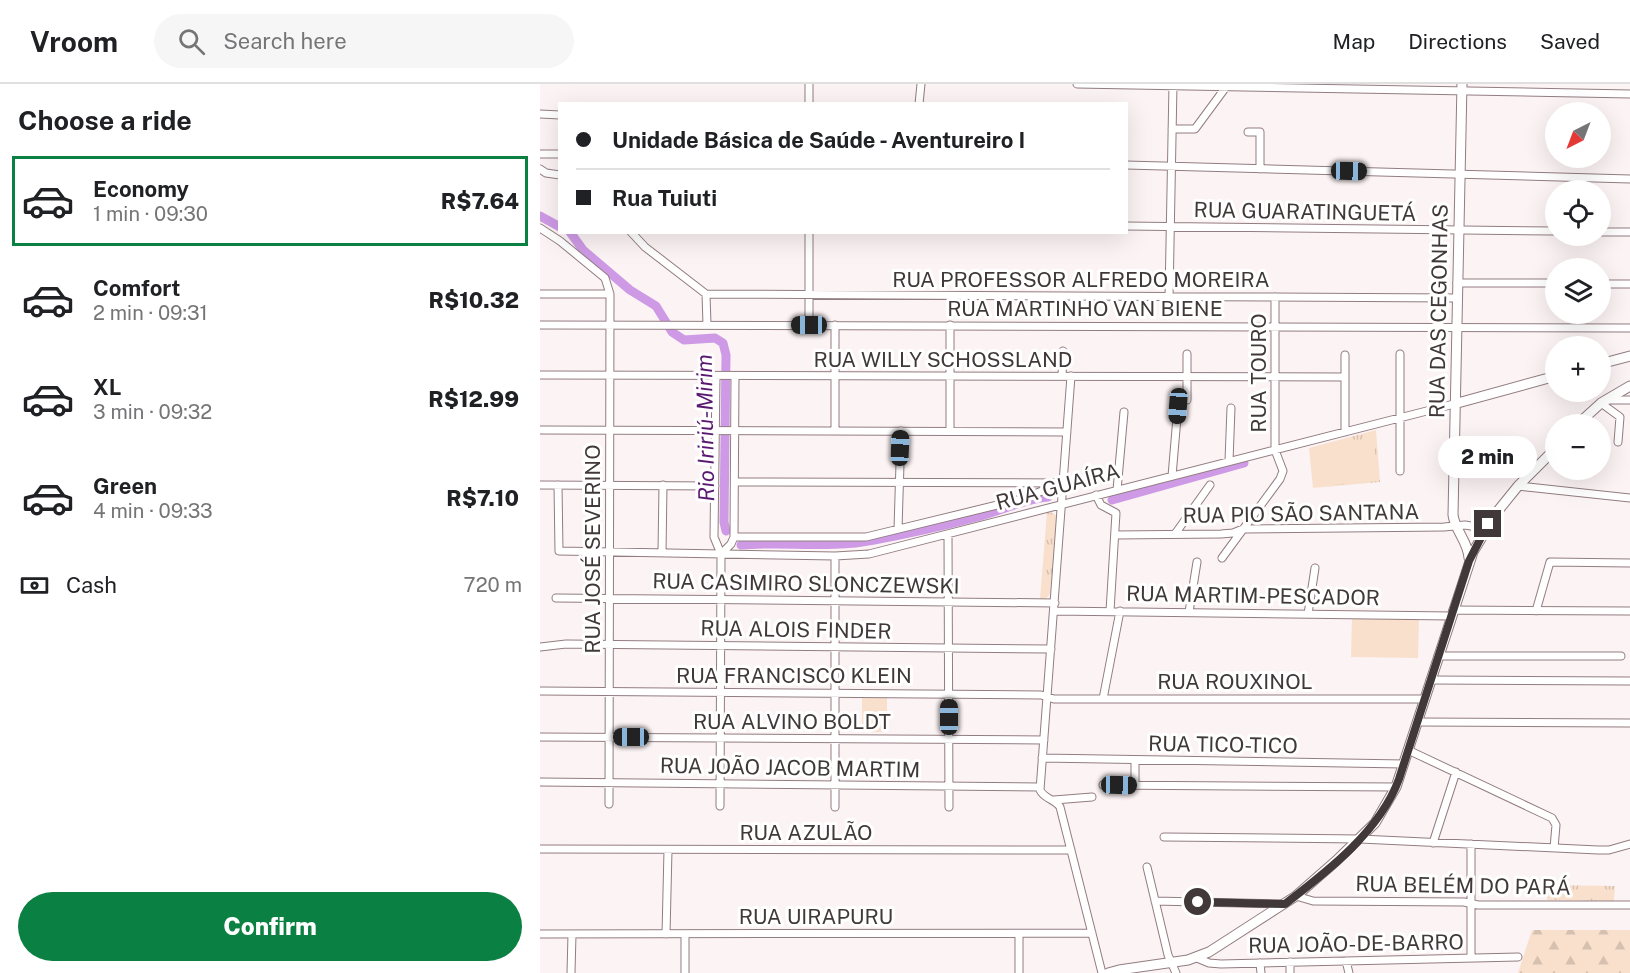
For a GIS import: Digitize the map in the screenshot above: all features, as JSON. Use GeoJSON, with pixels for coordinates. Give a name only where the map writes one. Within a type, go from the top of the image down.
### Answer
{"type":"FeatureCollection","features":[{"type":"Feature","properties":{"kind":"main road","name":"RUA DAS CEGONHAS"},"geometry":{"type":"LineString","coordinates":[[1455,525],[1454,404],[1462,87]]}},
{"type":"Feature","properties":{"kind":"main road"},"geometry":{"type":"LineString","coordinates":[[1611,361],[1630,356]]}},
{"type":"Feature","properties":{"kind":"main road","name":"RUA GUAÍRA"},"geometry":{"type":"LineString","coordinates":[[1454,404],[1545,379]]}},
{"type":"Feature","properties":{"kind":"main road"},"geometry":{"type":"LineString","coordinates":[[1611,398],[1630,386]]}},
{"type":"Feature","properties":{"kind":"main road"},"geometry":{"type":"LineString","coordinates":[[1590,414],[1604,402]]}},
{"type":"Feature","properties":{"kind":"main road"},"geometry":{"type":"LineString","coordinates":[[1108,973],[1171,964],[1197,958],[1215,949],[1296,896],[1360,839],[1380,816],[1396,787],[1469,561],[1481,536],[1497,512],[1518,486],[1545,459]]}},
{"type":"Feature","properties":{"kind":"main road"},"geometry":{"type":"LineString","coordinates":[[1455,525],[1469,550],[1469,561]]}},
{"type":"Feature","properties":{"kind":"main road"},"geometry":{"type":"LineString","coordinates":[[1462,536],[1473,540],[1481,536]]}},
{"type":"Feature","properties":{"kind":"street"},"geometry":{"type":"LineString","coordinates":[[809,84],[809,102]]}},
{"type":"Feature","properties":{"kind":"street"},"geometry":{"type":"LineString","coordinates":[[919,102],[921,84]]}},
{"type":"Feature","properties":{"kind":"street"},"geometry":{"type":"LineString","coordinates":[[1077,84],[1226,87],[1462,87],[1630,94]]}},
{"type":"Feature","properties":{"kind":"street"},"geometry":{"type":"LineString","coordinates":[[1169,297],[1173,85]]}},
{"type":"Feature","properties":{"kind":"street"},"geometry":{"type":"LineString","coordinates":[[1172,129],[1195,129],[1226,87]]}},
{"type":"Feature","properties":{"kind":"street"},"geometry":{"type":"LineString","coordinates":[[540,114],[558,115]]}},
{"type":"Feature","properties":{"kind":"street"},"geometry":{"type":"LineString","coordinates":[[1248,132],[1260,132],[1260,169]]}},
{"type":"Feature","properties":{"kind":"street"},"geometry":{"type":"LineString","coordinates":[[540,154],[558,154]]}},
{"type":"Feature","properties":{"kind":"street"},"geometry":{"type":"LineString","coordinates":[[1128,165],[1630,178]]}},
{"type":"Feature","properties":{"kind":"street"},"geometry":{"type":"LineString","coordinates":[[540,168],[546,173],[558,175]]}},
{"type":"Feature","properties":{"kind":"street","name":"RUA GUARATINGUETÁ"},"geometry":{"type":"LineString","coordinates":[[1128,226],[1545,231]]}},
{"type":"Feature","properties":{"kind":"street"},"geometry":{"type":"LineString","coordinates":[[540,228],[560,241],[605,278],[610,294],[540,294]]}},
{"type":"Feature","properties":{"kind":"street"},"geometry":{"type":"LineString","coordinates":[[1611,232],[1630,232]]}},
{"type":"Feature","properties":{"kind":"street"},"geometry":{"type":"LineString","coordinates":[[633,234],[645,247],[706,294],[706,325]]}},
{"type":"Feature","properties":{"kind":"street"},"geometry":{"type":"LineString","coordinates":[[809,234],[809,325]]}},
{"type":"Feature","properties":{"kind":"street"},"geometry":{"type":"LineString","coordinates":[[1457,283],[1545,283]]}},
{"type":"Feature","properties":{"kind":"street"},"geometry":{"type":"LineString","coordinates":[[1611,284],[1630,284]]}},
{"type":"Feature","properties":{"kind":"street","name":"RUA JOSÉ SEVERINO"},"geometry":{"type":"LineString","coordinates":[[609,804],[610,294]]}},
{"type":"Feature","properties":{"kind":"street","name":"RUA PROFESSOR ALFREDO MOREIRA"},"geometry":{"type":"LineString","coordinates":[[706,294],[1457,298]]}},
{"type":"Feature","properties":{"kind":"street","name":"RUA TOURO"},"geometry":{"type":"LineString","coordinates":[[1243,529],[1282,475],[1283,467],[1275,450],[1275,297]]}},
{"type":"Feature","properties":{"kind":"street","name":"RUA MARTINHO VAN BIENE"},"geometry":{"type":"LineString","coordinates":[[540,325],[1630,328]]}},
{"type":"Feature","properties":{"kind":"street"},"geometry":{"type":"LineString","coordinates":[[835,325],[835,430]]}},
{"type":"Feature","properties":{"kind":"street"},"geometry":{"type":"LineString","coordinates":[[950,325],[950,431]]}},
{"type":"Feature","properties":{"kind":"street"},"geometry":{"type":"LineString","coordinates":[[1062,376],[1063,351]]}},
{"type":"Feature","properties":{"kind":"street"},"geometry":{"type":"LineString","coordinates":[[1187,354],[1187,400]]}},
{"type":"Feature","properties":{"kind":"street"},"geometry":{"type":"LineString","coordinates":[[1400,354],[1400,471]]}},
{"type":"Feature","properties":{"kind":"street"},"geometry":{"type":"LineString","coordinates":[[1345,355],[1345,432]]}},
{"type":"Feature","properties":{"kind":"street","name":"RUA WILLY SCHOSSLAND"},"geometry":{"type":"LineString","coordinates":[[540,375],[1345,377]]}},
{"type":"Feature","properties":{"kind":"street"},"geometry":{"type":"LineString","coordinates":[[718,376],[714,537],[721,554],[720,806]]}},
{"type":"Feature","properties":{"kind":"street"},"geometry":{"type":"LineString","coordinates":[[721,554],[731,544],[734,537],[732,376]]}},
{"type":"Feature","properties":{"kind":"street"},"geometry":{"type":"LineString","coordinates":[[1071,376],[1040,787],[1043,795],[1054,800],[1060,807],[1102,973]]}},
{"type":"Feature","properties":{"kind":"street"},"geometry":{"type":"LineString","coordinates":[[1611,401],[1630,400]]}},
{"type":"Feature","properties":{"kind":"street"},"geometry":{"type":"LineString","coordinates":[[1604,402],[1620,417],[1618,442]]}},
{"type":"Feature","properties":{"kind":"street","name":"RUA GUAÍRA"},"geometry":{"type":"LineString","coordinates":[[558,485],[559,551],[835,556],[869,554],[1454,404]]}},
{"type":"Feature","properties":{"kind":"street"},"geometry":{"type":"LineString","coordinates":[[1172,476],[1178,406]]}},
{"type":"Feature","properties":{"kind":"street"},"geometry":{"type":"LineString","coordinates":[[1229,461],[1231,408]]}},
{"type":"Feature","properties":{"kind":"street"},"geometry":{"type":"LineString","coordinates":[[1118,490],[1124,411]]}},
{"type":"Feature","properties":{"kind":"street"},"geometry":{"type":"LineString","coordinates":[[540,430],[1067,432]]}},
{"type":"Feature","properties":{"kind":"street"},"geometry":{"type":"LineString","coordinates":[[897,529],[901,431]]}},
{"type":"Feature","properties":{"kind":"street"},"geometry":{"type":"LineString","coordinates":[[735,482],[899,483],[1063,488]]}},
{"type":"Feature","properties":{"kind":"street"},"geometry":{"type":"LineString","coordinates":[[540,485],[715,486]]}},
{"type":"Feature","properties":{"kind":"street"},"geometry":{"type":"LineString","coordinates":[[662,553],[663,485]]}},
{"type":"Feature","properties":{"kind":"street"},"geometry":{"type":"LineString","coordinates":[[1174,534],[1209,485]]}},
{"type":"Feature","properties":{"kind":"street"},"geometry":{"type":"LineString","coordinates":[[1518,486],[1630,498]]}},
{"type":"Feature","properties":{"kind":"street"},"geometry":{"type":"LineString","coordinates":[[734,537],[866,537],[1022,499],[1038,491],[1063,488]]}},
{"type":"Feature","properties":{"kind":"street"},"geometry":{"type":"LineString","coordinates":[[1096,495],[1101,506],[1116,513],[1110,611]]}},
{"type":"Feature","properties":{"kind":"street","name":"RUA PIO SÃO SANTANA"},"geometry":{"type":"LineString","coordinates":[[1115,534],[1227,534],[1243,529],[1455,525],[1473,526],[1479,530],[1481,536]]}},
{"type":"Feature","properties":{"kind":"street"},"geometry":{"type":"LineString","coordinates":[[1222,558],[1243,529]]}},
{"type":"Feature","properties":{"kind":"street"},"geometry":{"type":"LineString","coordinates":[[948,534],[949,807]]}},
{"type":"Feature","properties":{"kind":"street"},"geometry":{"type":"LineString","coordinates":[[835,556],[835,807]]}},
{"type":"Feature","properties":{"kind":"street"},"geometry":{"type":"LineString","coordinates":[[1189,612],[1197,562]]}},
{"type":"Feature","properties":{"kind":"street"},"geometry":{"type":"LineString","coordinates":[[1536,611],[1550,562],[1630,563]]}},
{"type":"Feature","properties":{"kind":"street"},"geometry":{"type":"LineString","coordinates":[[1308,614],[1315,568]]}},
{"type":"Feature","properties":{"kind":"street","name":"RUA CASIMIRO SLONCZEWSKI"},"geometry":{"type":"LineString","coordinates":[[556,598],[948,602],[1055,607]]}},
{"type":"Feature","properties":{"kind":"street","name":"RUA MARTIM-PESCADOR"},"geometry":{"type":"LineString","coordinates":[[1055,607],[1110,611],[1308,614],[1630,611]]}},
{"type":"Feature","properties":{"kind":"street"},"geometry":{"type":"LineString","coordinates":[[1103,699],[1120,611]]}},
{"type":"Feature","properties":{"kind":"street","name":"RUA ALOIS FINDER"},"geometry":{"type":"LineString","coordinates":[[540,647],[609,645],[1051,649]]}},
{"type":"Feature","properties":{"kind":"street"},"geometry":{"type":"LineString","coordinates":[[1438,656],[1621,656]]}},
{"type":"Feature","properties":{"kind":"street"},"geometry":{"type":"LineString","coordinates":[[1430,680],[1630,681]]}},
{"type":"Feature","properties":{"kind":"street","name":"RUA FRANCISCO KLEIN"},"geometry":{"type":"LineString","coordinates":[[540,691],[1047,696]]}},
{"type":"Feature","properties":{"kind":"street","name":"RUA ROUXINOL"},"geometry":{"type":"LineString","coordinates":[[1047,696],[1054,699],[1424,699]]}},
{"type":"Feature","properties":{"kind":"street"},"geometry":{"type":"LineString","coordinates":[[1417,722],[1630,723]]}},
{"type":"Feature","properties":{"kind":"street","name":"RUA ALVINO BOLDT"},"geometry":{"type":"LineString","coordinates":[[540,737],[1044,740]]}},
{"type":"Feature","properties":{"kind":"street"},"geometry":{"type":"LineString","coordinates":[[1408,750],[1552,818],[1556,825],[1554,848]]}},
{"type":"Feature","properties":{"kind":"street","name":"RUA TICO-TICO"},"geometry":{"type":"LineString","coordinates":[[1042,758],[1404,764]]}},
{"type":"Feature","properties":{"kind":"street"},"geometry":{"type":"LineString","coordinates":[[1135,760],[1135,785]]}},
{"type":"Feature","properties":{"kind":"street"},"geometry":{"type":"LineString","coordinates":[[1433,843],[1456,772]]}},
{"type":"Feature","properties":{"kind":"street","name":"RUA JOÃO JACOB MARTIM"},"geometry":{"type":"LineString","coordinates":[[540,782],[1040,787]]}},
{"type":"Feature","properties":{"kind":"street"},"geometry":{"type":"LineString","coordinates":[[1103,785],[1396,787]]}},
{"type":"Feature","properties":{"kind":"street"},"geometry":{"type":"LineString","coordinates":[[1054,800],[1092,797]]}},
{"type":"Feature","properties":{"kind":"street"},"geometry":{"type":"LineString","coordinates":[[1164,837],[1360,839],[1604,850],[1630,844]]}},
{"type":"Feature","properties":{"kind":"street"},"geometry":{"type":"LineString","coordinates":[[1471,844],[1471,958]]}},
{"type":"Feature","properties":{"kind":"street","name":"RUA AZULÃO"},"geometry":{"type":"LineString","coordinates":[[540,849],[1071,850]]}},
{"type":"Feature","properties":{"kind":"street"},"geometry":{"type":"LineString","coordinates":[[666,934],[668,849]]}},
{"type":"Feature","properties":{"kind":"street"},"geometry":{"type":"LineString","coordinates":[[1147,867],[1171,964],[1176,973]]}},
{"type":"Feature","properties":{"kind":"street","name":"RUA BELÉM DO PARÁ"},"geometry":{"type":"LineString","coordinates":[[1296,896],[1313,901],[1471,903],[1478,905],[1630,905]]}},
{"type":"Feature","properties":{"kind":"street"},"geometry":{"type":"LineString","coordinates":[[1155,901],[1285,904]]}},
{"type":"Feature","properties":{"kind":"street","name":"RUA UIRAPURU"},"geometry":{"type":"LineString","coordinates":[[540,934],[1092,933]]}},
{"type":"Feature","properties":{"kind":"street"},"geometry":{"type":"LineString","coordinates":[[572,934],[572,973]]}},
{"type":"Feature","properties":{"kind":"street"},"geometry":{"type":"LineString","coordinates":[[685,934],[685,973]]}},
{"type":"Feature","properties":{"kind":"street"},"geometry":{"type":"LineString","coordinates":[[1019,934],[1019,973]]}},
{"type":"Feature","properties":{"kind":"street","name":"RUA JOÃO-DE-BARRO"},"geometry":{"type":"LineString","coordinates":[[1197,958],[1215,964],[1518,957]]}},
{"type":"Feature","properties":{"kind":"street"},"geometry":{"type":"LineString","coordinates":[[1346,961],[1348,973]]}},
{"type":"Feature","properties":{"kind":"street"},"geometry":{"type":"LineString","coordinates":[[1290,962],[1290,973]]}},
{"type":"Feature","properties":{"kind":"street"},"geometry":{"type":"LineString","coordinates":[[1260,963],[1261,973]]}},
{"type":"Feature","properties":{"kind":"green space"},"geometry":{"type":"Polygon","coordinates":[[[1376,430],[1380,482],[1313,488],[1309,448],[1376,430]]]}},
{"type":"Feature","properties":{"kind":"green space"},"geometry":{"type":"Polygon","coordinates":[[[1374,442],[1378,481],[1315,486],[1312,447],[1374,442]]]}},
{"type":"Feature","properties":{"kind":"green space"},"geometry":{"type":"Polygon","coordinates":[[[1047,512],[1057,516],[1050,594],[1040,599],[1047,512]]]}},
{"type":"Feature","properties":{"kind":"green space"},"geometry":{"type":"Polygon","coordinates":[[[1352,617],[1419,618],[1418,658],[1351,657],[1352,617]]]}},
{"type":"Feature","properties":{"kind":"green space"},"geometry":{"type":"Polygon","coordinates":[[[862,697],[887,697],[887,732],[862,732],[862,697]]]}},
{"type":"Feature","properties":{"kind":"green space"},"geometry":{"type":"Polygon","coordinates":[[[1547,885],[1615,886],[1614,901],[1547,900],[1547,885]]]}},
{"type":"Feature","properties":{"kind":"green space"},"geometry":{"type":"Polygon","coordinates":[[[1532,930],[1630,930],[1630,973],[1518,973],[1532,930]]]}},
{"type":"Feature","properties":{"kind":"waterway","name":"Rio Iririú-Mirim"},"geometry":{"type":"LineString","coordinates":[[540,216],[558,226]]}},
{"type":"Feature","properties":{"kind":"waterway","name":"Rio Iririú-Mirim"},"geometry":{"type":"LineString","coordinates":[[571,234],[583,250],[630,290],[656,306],[672,332],[684,340],[715,338],[723,343],[726,355],[724,522],[726,531]]}},
{"type":"Feature","properties":{"kind":"waterway","name":"Rio Iririú-Mirim"},"geometry":{"type":"LineString","coordinates":[[1112,500],[1244,463]]}},
{"type":"Feature","properties":{"kind":"waterway","name":"Rio Iririú-Mirim"},"geometry":{"type":"LineString","coordinates":[[741,545],[857,543],[938,527],[986,515],[1030,500],[1048,497]]}},
{"type":"Feature","properties":{"kind":"route"},"geometry":{"type":"LineString","coordinates":[[1198,902],[1285,904],[1348,850],[1380,816],[1399,779],[1469,561],[1488,524]]}}]}
